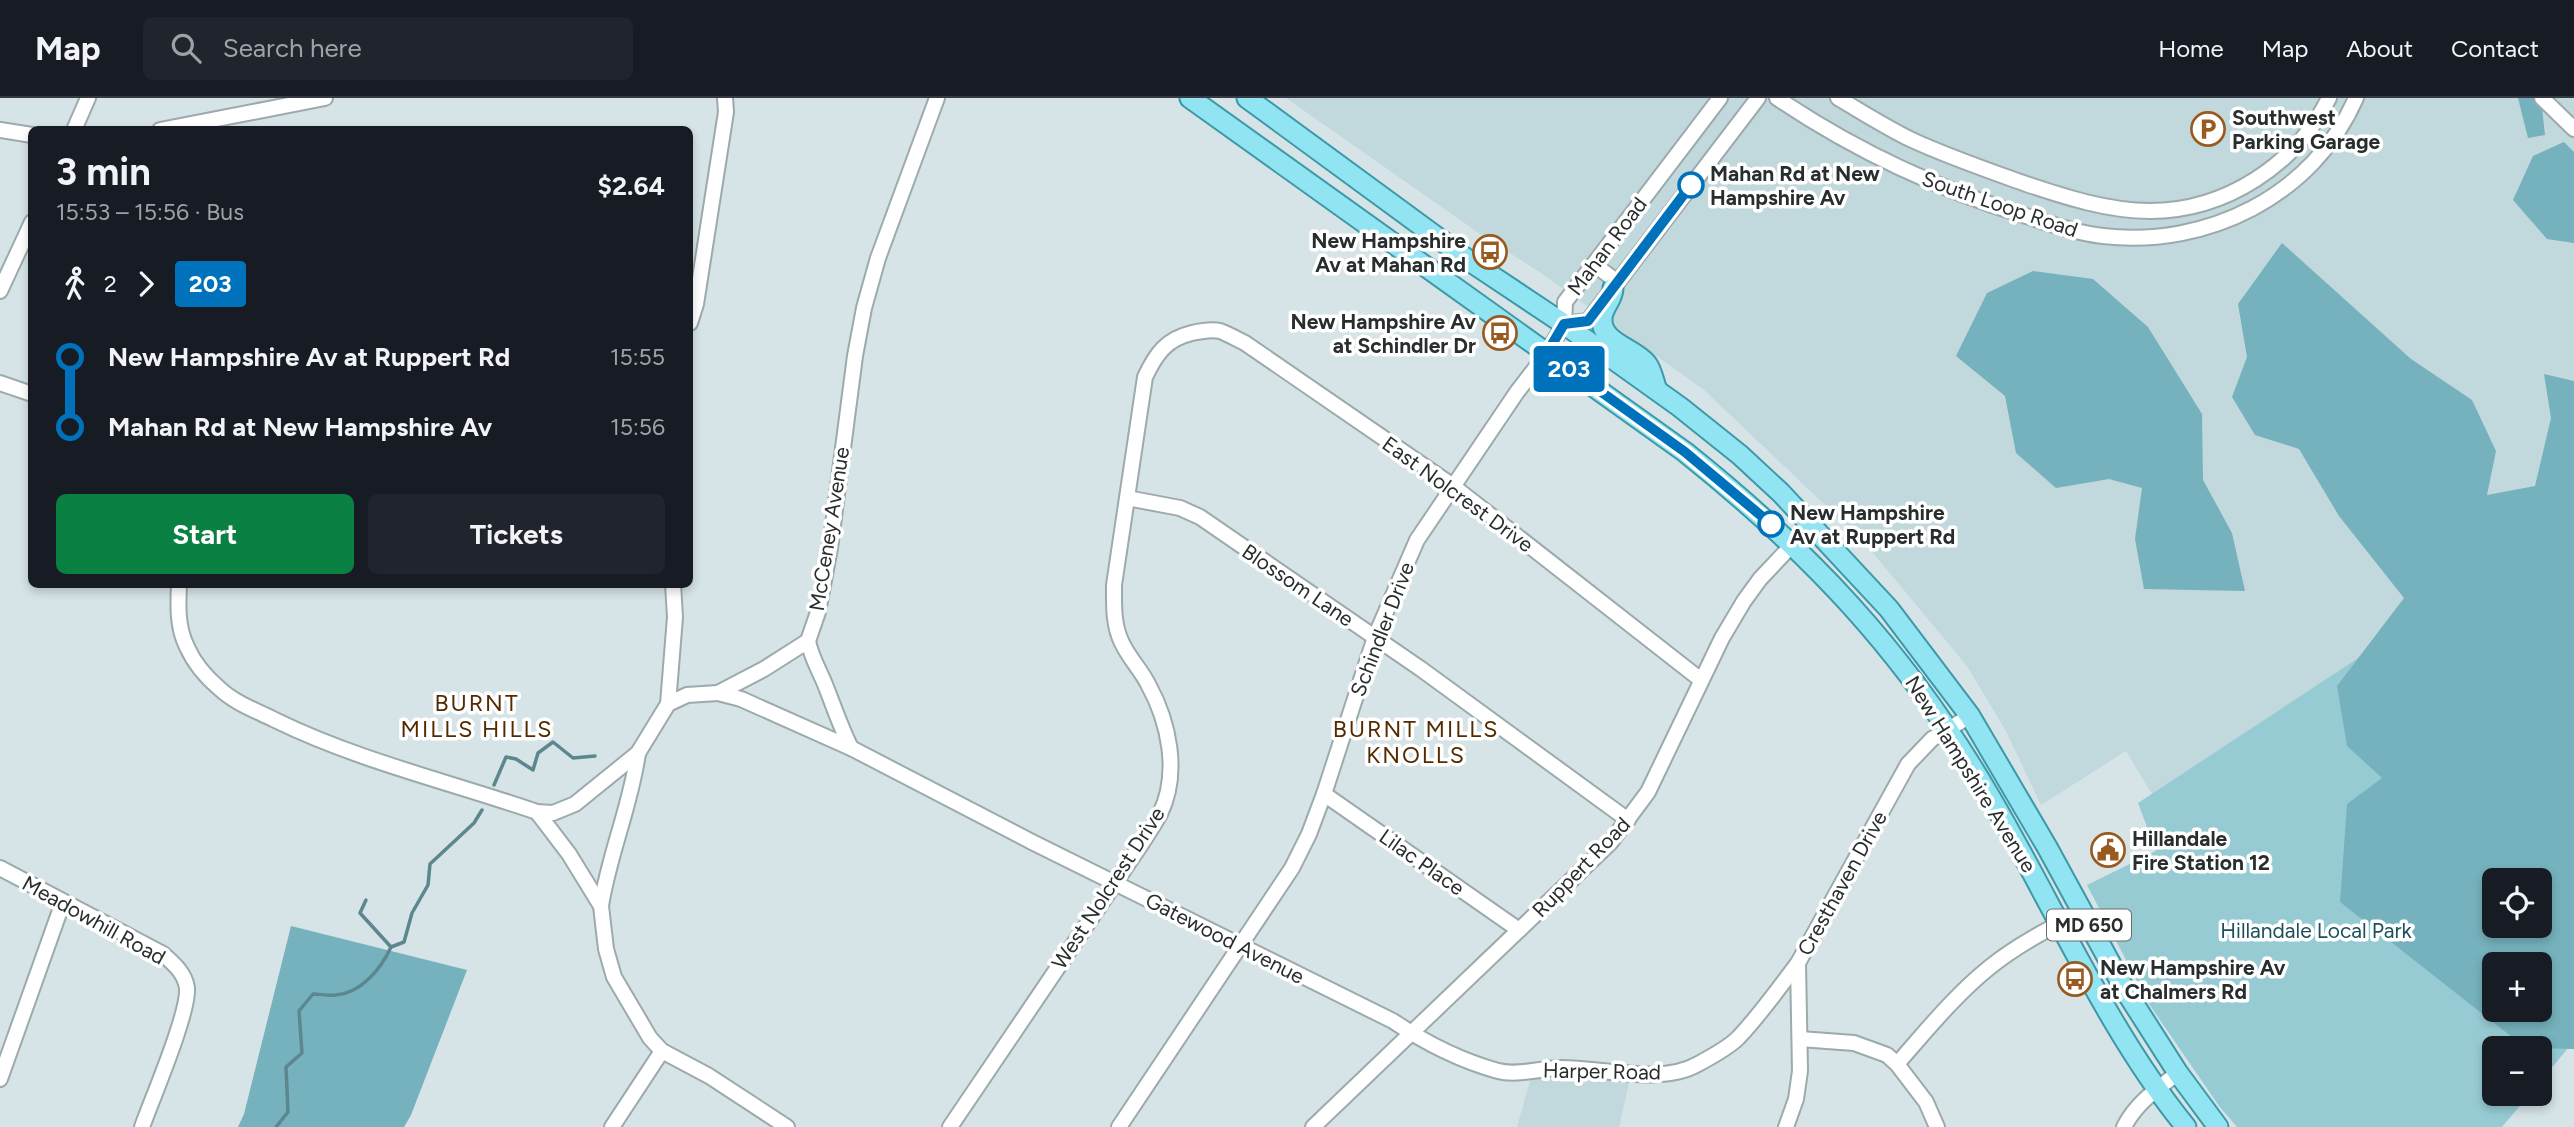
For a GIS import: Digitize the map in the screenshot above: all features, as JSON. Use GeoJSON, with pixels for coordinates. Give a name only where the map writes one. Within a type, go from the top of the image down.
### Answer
{"type":"FeatureCollection","features":[{"type":"Feature","properties":{"kind":"main road","name":"New Hampshire Avenue"},"geometry":{"type":"LineString","coordinates":[[1190,98],[1685,452],[1793,544],[1872,628],[1910,675],[1948,729],[1985,789],[2121,1032],[2186,1127]]}},
{"type":"Feature","properties":{"kind":"main road","name":"New Hampshire Avenue"},"geometry":{"type":"LineString","coordinates":[[1247,98],[1468,260],[1657,390],[1740,455],[1781,493],[1889,609],[1970,716],[2047,847],[2125,990],[2178,1073],[2218,1127]]}},
{"type":"Feature","properties":{"kind":"main road"},"geometry":{"type":"LineString","coordinates":[[1615,285],[1601,320],[1605,334],[1647,364],[1657,390]]}},
{"type":"Feature","properties":{"kind":"street"},"geometry":{"type":"LineString","coordinates":[[76,126],[88,98]]}},
{"type":"Feature","properties":{"kind":"street"},"geometry":{"type":"LineString","coordinates":[[181,126],[325,98]]}},
{"type":"Feature","properties":{"kind":"street"},"geometry":{"type":"LineString","coordinates":[[693,314],[726,111],[725,98]]}},
{"type":"Feature","properties":{"kind":"street","name":"McCeney Avenue"},"geometry":{"type":"LineString","coordinates":[[668,704],[687,695],[718,693],[764,669],[808,641],[818,612],[830,548],[855,356],[864,308],[878,258],[936,98]]}},
{"type":"Feature","properties":{"kind":"street","name":"Mahan Road"},"geometry":{"type":"LineString","coordinates":[[1720,98],[1565,302],[1564,324],[1588,321],[1758,98]]}},
{"type":"Feature","properties":{"kind":"street","name":"South Loop Road"},"geometry":{"type":"LineString","coordinates":[[1777,98],[1879,159],[1950,191],[2085,233],[2131,238],[2164,236],[2210,226],[2273,198],[2302,174],[2326,148],[2356,98]]}},
{"type":"Feature","properties":{"kind":"street","name":"South Loop Road"},"geometry":{"type":"LineString","coordinates":[[1838,98],[1910,139],[1968,164],[2091,203],[2150,212],[2204,203],[2256,180],[2295,147],[2329,98]]}},
{"type":"Feature","properties":{"kind":"street"},"geometry":{"type":"LineString","coordinates":[[2542,98],[2574,129]]}},
{"type":"Feature","properties":{"kind":"street"},"geometry":{"type":"LineString","coordinates":[[0,130],[28,134]]}},
{"type":"Feature","properties":{"kind":"street"},"geometry":{"type":"LineString","coordinates":[[0,291],[28,231]]}},
{"type":"Feature","properties":{"kind":"street"},"geometry":{"type":"LineString","coordinates":[[1594,264],[1615,285]]}},
{"type":"Feature","properties":{"kind":"street","name":"Schindler Drive"},"geometry":{"type":"LineString","coordinates":[[1119,1127],[1292,868],[1309,834],[1324,794],[1375,637],[1417,540],[1517,392],[1547,353],[1564,324]]}},
{"type":"Feature","properties":{"kind":"street","name":"East Nolcrest Drive"},"geometry":{"type":"LineString","coordinates":[[1202,330],[1218,331],[1245,343],[1452,486],[1701,680]]}},
{"type":"Feature","properties":{"kind":"street","name":"West Nolcrest Drive"},"geometry":{"type":"LineString","coordinates":[[950,1127],[1161,812],[1170,765],[1168,735],[1160,707],[1122,642],[1114,616],[1114,585],[1145,377],[1153,359],[1164,345],[1178,336],[1202,330]]}},
{"type":"Feature","properties":{"kind":"street"},"geometry":{"type":"LineString","coordinates":[[0,383],[28,393]]}},
{"type":"Feature","properties":{"kind":"street","name":"Blossom Lane"},"geometry":{"type":"LineString","coordinates":[[1127,498],[1180,508],[1200,517],[1375,637],[1628,820]]}},
{"type":"Feature","properties":{"kind":"street","name":"Ruppert Road"},"geometry":{"type":"LineString","coordinates":[[1313,1127],[1609,843],[1648,792],[1722,638],[1744,601],[1760,579],[1810,526]]}},
{"type":"Feature","properties":{"kind":"street"},"geometry":{"type":"LineString","coordinates":[[178,588],[178,618],[186,646],[199,667],[221,690],[240,703],[303,734],[344,750],[537,812],[553,813],[575,804],[638,752],[668,704],[675,617],[673,588]]}},
{"type":"Feature","properties":{"kind":"street"},"geometry":{"type":"LineString","coordinates":[[808,641],[834,713],[851,748]]}},
{"type":"Feature","properties":{"kind":"street","name":"Gatewood Avenue"},"geometry":{"type":"LineString","coordinates":[[718,693],[741,699],[851,748],[1240,947],[1393,1021],[1411,1033]]}},
{"type":"Feature","properties":{"kind":"street","name":"Cresthaven Drive"},"geometry":{"type":"LineString","coordinates":[[1786,1127],[1796,1100],[1800,1071],[1798,963],[1908,764],[1932,739],[1970,716]]}},
{"type":"Feature","properties":{"kind":"street"},"geometry":{"type":"LineString","coordinates":[[638,752],[635,779],[605,875],[601,906],[606,949],[614,977],[650,1038],[662,1051],[709,1076],[787,1127]]}},
{"type":"Feature","properties":{"kind":"street","name":"Lilac Place"},"geometry":{"type":"LineString","coordinates":[[1324,794],[1519,930]]}},
{"type":"Feature","properties":{"kind":"street"},"geometry":{"type":"LineString","coordinates":[[537,812],[569,854],[601,906]]}},
{"type":"Feature","properties":{"kind":"street","name":"Meadowhill Road"},"geometry":{"type":"LineString","coordinates":[[0,868],[163,954],[178,967],[187,987],[181,1018],[142,1127]]}},
{"type":"Feature","properties":{"kind":"street"},"geometry":{"type":"LineString","coordinates":[[0,1079],[63,902]]}},
{"type":"Feature","properties":{"kind":"street"},"geometry":{"type":"LineString","coordinates":[[1897,1064],[1932,1024],[1990,967],[2082,912]]}},
{"type":"Feature","properties":{"kind":"street","name":"Harper Road"},"geometry":{"type":"LineString","coordinates":[[1411,1033],[1479,1065],[1502,1072],[1564,1068],[1642,1073],[1681,1071],[1697,1065],[1737,1040],[1798,963]]}},
{"type":"Feature","properties":{"kind":"street"},"geometry":{"type":"LineString","coordinates":[[1800,1039],[1854,1043],[1887,1055],[1926,1102],[1937,1127]]}},
{"type":"Feature","properties":{"kind":"street"},"geometry":{"type":"LineString","coordinates":[[612,1127],[662,1051]]}},
{"type":"Feature","properties":{"kind":"street"},"geometry":{"type":"LineString","coordinates":[[2124,1127],[2143,1101],[2178,1073]]}},
{"type":"Feature","properties":{"kind":"shaded area"},"geometry":{"type":"Polygon","coordinates":[[[1286,98],[2574,98],[2574,650],[2454,595],[2152,794],[2126,751],[2041,805],[2007,733],[1967,666],[1863,541],[1704,390],[1541,273],[1483,236],[1286,98]]]}},
{"type":"Feature","properties":{"kind":"shaded area"},"geometry":{"type":"Polygon","coordinates":[[[2518,98],[2552,98],[2542,108],[2545,135],[2528,138],[2518,98]]]}},
{"type":"Feature","properties":{"kind":"shaded area"},"geometry":{"type":"Polygon","coordinates":[[[2564,142],[2574,152],[2574,243],[2547,239],[2513,200],[2533,156],[2564,142]]]}},
{"type":"Feature","properties":{"kind":"shaded area"},"geometry":{"type":"Polygon","coordinates":[[[2282,243],[2411,359],[2472,400],[2496,451],[2487,495],[2535,486],[2551,418],[2544,374],[2574,381],[2574,1049],[2552,1049],[2552,1036],[2511,1036],[2493,1022],[2552,1022],[2552,952],[2482,952],[2482,1013],[2340,902],[2347,804],[2382,778],[2347,746],[2337,686],[2404,598],[2339,516],[2299,449],[2255,435],[2232,397],[2247,357],[2238,304],[2282,243]]]}},
{"type":"Feature","properties":{"kind":"shaded area"},"geometry":{"type":"Polygon","coordinates":[[[2033,271],[2093,279],[2148,327],[2202,414],[2203,480],[2232,533],[2245,591],[2144,589],[2135,539],[2142,488],[2109,479],[2056,488],[2016,453],[2005,396],[1956,356],[1987,293],[2033,271]]]}},
{"type":"Feature","properties":{"kind":"shaded area"},"geometry":{"type":"Polygon","coordinates":[[[291,926],[467,970],[404,1127],[238,1127],[244,1114],[291,926]]]}},
{"type":"Feature","properties":{"kind":"shaded area"},"geometry":{"type":"Polygon","coordinates":[[[1532,1074],[1631,1074],[1619,1127],[1517,1127],[1532,1074]]]}},
{"type":"Feature","properties":{"kind":"green space","name":"Hillandale Local Park"},"geometry":{"type":"Polygon","coordinates":[[[2454,595],[2535,671],[2574,1041],[2552,1067],[2552,1036],[2482,1036],[2482,1106],[2520,1106],[2502,1127],[2237,1127],[2219,1106],[2149,1004],[2087,885],[2156,851],[2138,803],[2454,595]]]}},
{"type":"Feature","properties":{"kind":"waterway"},"geometry":{"type":"LineString","coordinates":[[494,785],[506,757],[516,759],[533,770],[538,753],[553,742],[573,758],[595,756]]}},
{"type":"Feature","properties":{"kind":"waterway"},"geometry":{"type":"LineString","coordinates":[[276,1127],[288,1112],[286,1067],[302,1053],[299,1011],[313,994],[345,993],[362,985],[382,964],[391,947],[404,942],[412,913],[428,885],[430,864],[474,823],[482,810]]}},
{"type":"Feature","properties":{"kind":"waterway"},"geometry":{"type":"LineString","coordinates":[[366,900],[360,913],[391,947]]}},
{"type":"Feature","properties":{"kind":"bus line","name":"203"},"geometry":{"type":"LineString","coordinates":[[1691,185],[1588,321],[1564,324],[1547,353],[1685,452],[1771,524]]}},
{"type":"Feature","properties":{"kind":"place","name":"Southwest Parking Garage"},"geometry":{"type":"Point","coordinates":[2208,129]}},
{"type":"Feature","properties":{"kind":"place","name":"Mahan Rd at New Hampshire Av"},"geometry":{"type":"Point","coordinates":[1691,185]}},
{"type":"Feature","properties":{"kind":"place","name":"New Hampshire Av at Mahan Rd"},"geometry":{"type":"Point","coordinates":[1490,252]}},
{"type":"Feature","properties":{"kind":"place","name":"New Hampshire Av at Schindler Dr"},"geometry":{"type":"Point","coordinates":[1500,333]}},
{"type":"Feature","properties":{"kind":"place","name":"New Hampshire Av at Ruppert Rd"},"geometry":{"type":"Point","coordinates":[1771,524]}},
{"type":"Feature","properties":{"kind":"place","name":"Hillandale Fire Station 12"},"geometry":{"type":"Point","coordinates":[2108,850]}},
{"type":"Feature","properties":{"kind":"place","name":"New Hampshire Av at Chalmers Rd"},"geometry":{"type":"Point","coordinates":[2075,979]}},
{"type":"Feature","properties":{"kind":"district","name":"BURNT MILLS HILLS"},"geometry":{"type":"Point","coordinates":[477,716]}},
{"type":"Feature","properties":{"kind":"district","name":"BURNT MILLS KNOLLS"},"geometry":{"type":"Point","coordinates":[1416,742]}}]}
